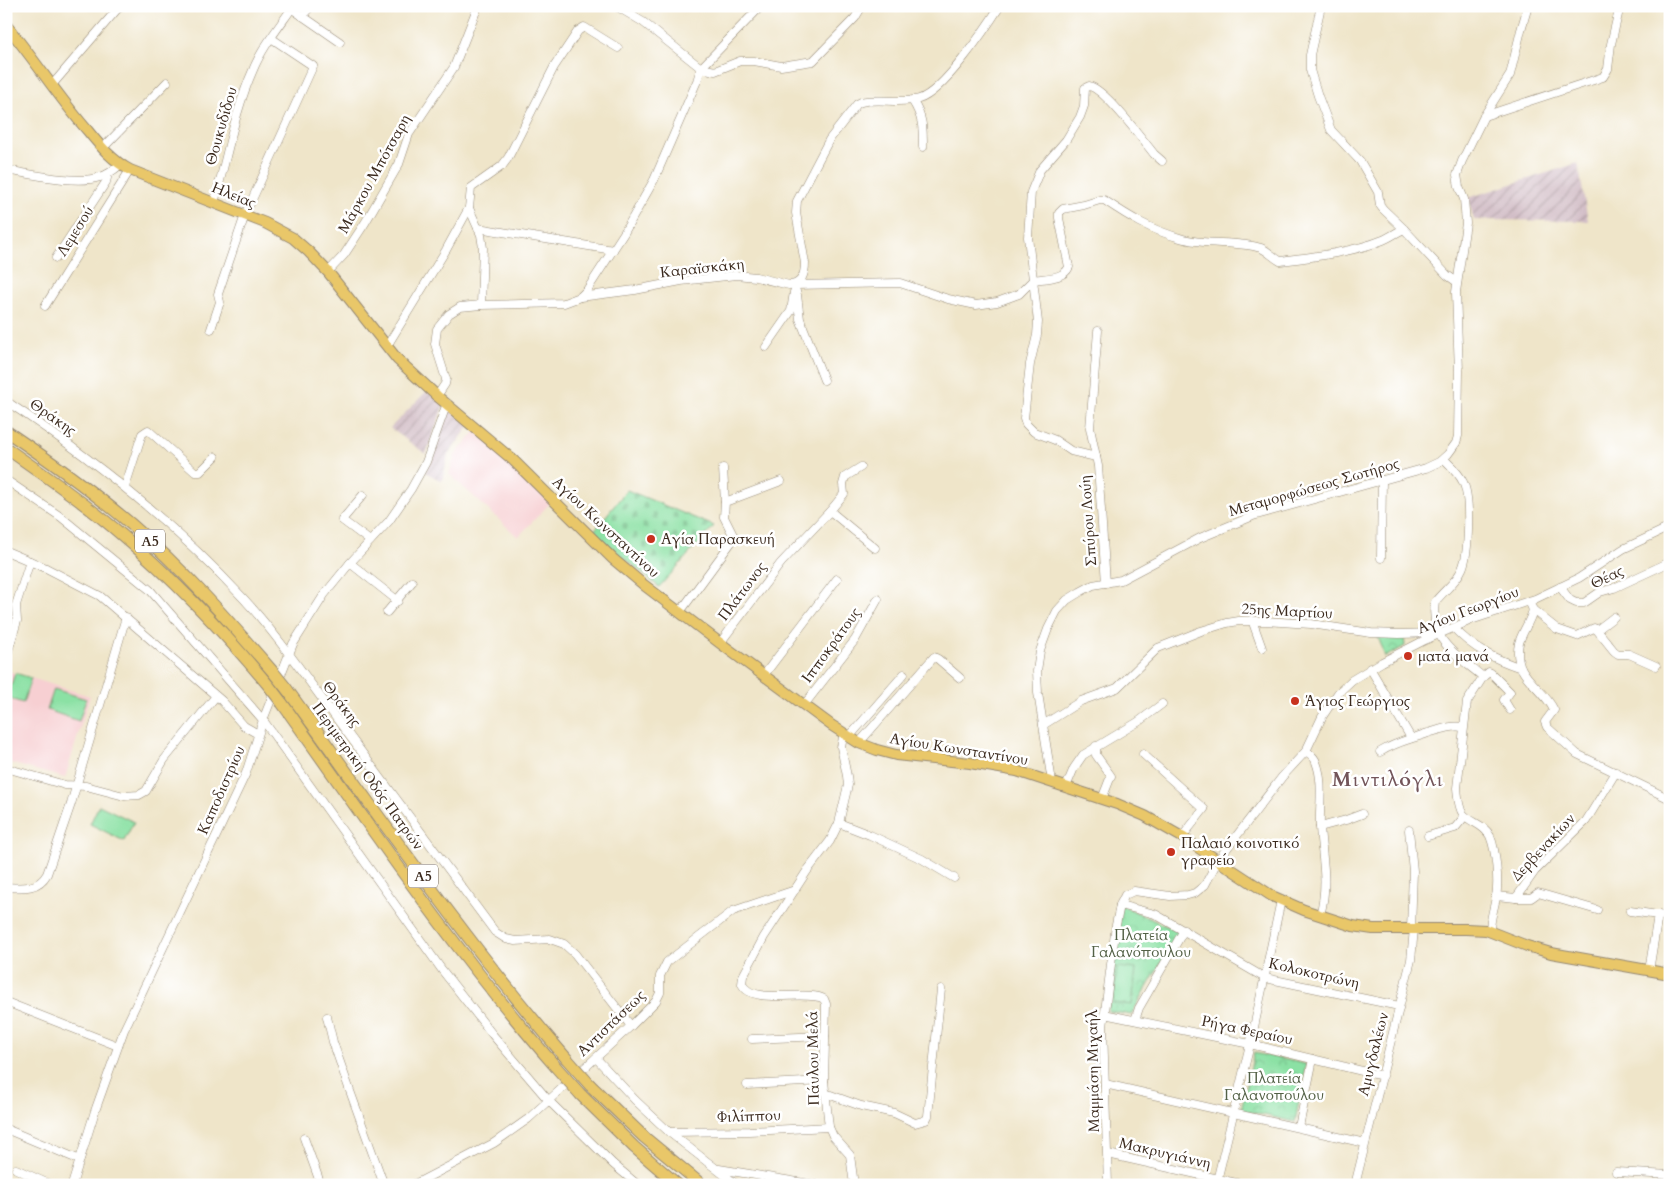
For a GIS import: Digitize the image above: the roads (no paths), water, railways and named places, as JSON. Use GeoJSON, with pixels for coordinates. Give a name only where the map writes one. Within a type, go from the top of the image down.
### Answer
{"type":"FeatureCollection","features":[{"type":"Feature","properties":{"kind":"highway","name":"Περιμετρική Οδός Πατρών"},"geometry":{"type":"LineString","coordinates":[[6,431],[62,470],[138,530],[191,581],[286,688],[438,897],[506,986],[566,1058],[590,1085],[644,1137],[702,1185]]}},
{"type":"Feature","properties":{"kind":"highway","name":"Περιμετρική Οδός Πατρών"},"geometry":{"type":"LineString","coordinates":[[6,448],[90,509],[154,563],[215,624],[282,703],[468,959],[526,1032],[581,1095],[634,1147],[678,1185]]}},
{"type":"Feature","properties":{"kind":"main road","name":"Ηλείας"},"geometry":{"type":"LineString","coordinates":[[6,25],[76,118],[103,148],[125,168],[277,228],[293,238],[328,272],[387,346],[447,404]]}},
{"type":"Feature","properties":{"kind":"main road","name":"Αγίου Κωνσταντίνου"},"geometry":{"type":"LineString","coordinates":[[447,404],[512,460],[612,559],[720,643],[851,738],[877,750],[896,755],[994,766],[1023,772],[1102,799],[1136,812],[1182,837],[1281,900],[1320,915],[1363,928],[1466,928],[1490,931],[1541,951],[1670,974]]}},
{"type":"Feature","properties":{"kind":"street"},"geometry":{"type":"LineString","coordinates":[[52,85],[120,6]]}},
{"type":"Feature","properties":{"kind":"street"},"geometry":{"type":"LineString","coordinates":[[302,16],[311,6]]}},
{"type":"Feature","properties":{"kind":"street","name":"Μάρκου Μπότσαρη"},"geometry":{"type":"LineString","coordinates":[[328,272],[344,255],[365,223],[399,164],[409,134],[454,67],[478,6]]}},
{"type":"Feature","properties":{"kind":"street"},"geometry":{"type":"LineString","coordinates":[[616,6],[643,22],[701,68],[715,71],[740,61],[754,61],[781,66],[813,61],[854,18],[862,6]]}},
{"type":"Feature","properties":{"kind":"street"},"geometry":{"type":"LineString","coordinates":[[580,297],[593,282],[654,180],[694,90],[701,68],[761,6]]}},
{"type":"Feature","properties":{"kind":"street"},"geometry":{"type":"LineString","coordinates":[[794,285],[800,282],[803,276],[805,263],[796,207],[800,194],[829,140],[857,104],[861,102],[912,100],[928,95],[945,80],[1000,6]]}},
{"type":"Feature","properties":{"kind":"street"},"geometry":{"type":"LineString","coordinates":[[1320,6],[1310,55],[1310,70],[1331,130],[1354,154],[1365,169],[1378,192],[1380,205],[1447,275],[1457,282]]}},
{"type":"Feature","properties":{"kind":"street"},"geometry":{"type":"LineString","coordinates":[[1483,677],[1448,648],[1438,635],[1435,620],[1436,602],[1456,580],[1462,570],[1467,550],[1467,493],[1456,471],[1444,459],[1453,448],[1458,436],[1457,282],[1466,223],[1464,199],[1457,182],[1457,175],[1484,116],[1510,75],[1528,6]]}},
{"type":"Feature","properties":{"kind":"street"},"geometry":{"type":"LineString","coordinates":[[1484,116],[1603,77],[1608,69],[1610,44],[1620,6]]}},
{"type":"Feature","properties":{"kind":"street"},"geometry":{"type":"LineString","coordinates":[[290,7],[340,42]]}},
{"type":"Feature","properties":{"kind":"street","name":"Θουκυδίδου"},"geometry":{"type":"LineString","coordinates":[[214,203],[226,163],[234,122],[253,68],[290,7]]}},
{"type":"Feature","properties":{"kind":"street"},"geometry":{"type":"LineString","coordinates":[[387,346],[446,250],[469,208],[471,188],[502,166],[508,158],[554,67],[578,31],[584,27],[618,48]]}},
{"type":"Feature","properties":{"kind":"street"},"geometry":{"type":"LineString","coordinates":[[211,329],[220,302],[218,294],[245,215],[313,66],[272,38]]}},
{"type":"Feature","properties":{"kind":"street"},"geometry":{"type":"LineString","coordinates":[[103,148],[167,82]]}},
{"type":"Feature","properties":{"kind":"street"},"geometry":{"type":"LineString","coordinates":[[1096,457],[1071,450],[1054,440],[1034,432],[1026,424],[1024,418],[1030,364],[1037,336],[1038,322],[1028,237],[1031,192],[1040,170],[1066,140],[1080,116],[1084,106],[1085,88],[1088,86],[1093,86],[1125,118],[1154,154],[1162,160]]}},
{"type":"Feature","properties":{"kind":"street"},"geometry":{"type":"LineString","coordinates":[[912,100],[923,123],[923,147]]}},
{"type":"Feature","properties":{"kind":"street"},"geometry":{"type":"LineString","coordinates":[[6,170],[75,179],[90,179],[125,168]]}},
{"type":"Feature","properties":{"kind":"street","name":"Λεμεσού"},"geometry":{"type":"LineString","coordinates":[[44,306],[125,168]]}},
{"type":"Feature","properties":{"kind":"street"},"geometry":{"type":"LineString","coordinates":[[56,258],[106,182],[108,174]]}},
{"type":"Feature","properties":{"kind":"street"},"geometry":{"type":"LineString","coordinates":[[1033,280],[1062,275],[1067,272],[1069,267],[1059,213],[1063,209],[1100,200],[1104,200],[1152,229],[1187,240],[1231,243],[1261,248],[1280,260],[1310,257],[1358,247],[1384,240],[1404,228]]}},
{"type":"Feature","properties":{"kind":"street"},"geometry":{"type":"LineString","coordinates":[[469,208],[478,228],[484,253],[481,305]]}},
{"type":"Feature","properties":{"kind":"street"},"geometry":{"type":"LineString","coordinates":[[478,228],[613,250]]}},
{"type":"Feature","properties":{"kind":"street","name":"Καραϊσκάκη"},"geometry":{"type":"LineString","coordinates":[[437,396],[446,379],[435,344],[437,329],[449,314],[460,308],[481,305],[564,303],[580,297],[736,275],[794,285],[900,282],[948,299],[976,305],[997,302],[1019,294],[1033,280]]}},
{"type":"Feature","properties":{"kind":"street"},"geometry":{"type":"LineString","coordinates":[[766,348],[791,311],[794,285]]}},
{"type":"Feature","properties":{"kind":"street"},"geometry":{"type":"LineString","coordinates":[[794,285],[800,319],[824,380]]}},
{"type":"Feature","properties":{"kind":"street","name":"Σπύρου Λούη"},"geometry":{"type":"LineString","coordinates":[[1098,331],[1090,428],[1096,457],[1106,583]]}},
{"type":"Feature","properties":{"kind":"street","name":"Θράκης"},"geometry":{"type":"LineString","coordinates":[[6,401],[47,428],[125,488],[179,533],[245,600],[289,655],[494,932],[506,939],[516,941],[550,939],[564,944],[575,954],[631,1026]]}},
{"type":"Feature","properties":{"kind":"street","name":"Καποδιστρίου"},"geometry":{"type":"LineString","coordinates":[[72,1185],[128,1018],[246,772],[263,720],[298,636],[316,606],[350,563],[394,514],[417,479],[426,462],[447,404]]}},
{"type":"Feature","properties":{"kind":"street"},"geometry":{"type":"LineString","coordinates":[[125,488],[142,434],[148,430],[195,472],[198,473],[203,470],[216,457]]}},
{"type":"Feature","properties":{"kind":"street","name":"Μεταμορφώσεως Σωτήρος"},"geometry":{"type":"LineString","coordinates":[[1052,782],[1037,671],[1040,651],[1052,619],[1061,605],[1094,585],[1121,580],[1200,538],[1253,516],[1426,468],[1444,459]]}},
{"type":"Feature","properties":{"kind":"street","name":"Πλάτωνος"},"geometry":{"type":"LineString","coordinates":[[720,643],[781,563],[844,494],[843,484],[845,478],[861,467]]}},
{"type":"Feature","properties":{"kind":"street"},"geometry":{"type":"LineString","coordinates":[[680,612],[733,540],[731,530],[724,517],[723,468]]}},
{"type":"Feature","properties":{"kind":"street"},"geometry":{"type":"LineString","coordinates":[[6,480],[61,517],[150,590],[263,720],[442,970],[492,1034],[549,1101],[613,1164],[638,1185]]}},
{"type":"Feature","properties":{"kind":"street"},"geometry":{"type":"LineString","coordinates":[[1381,558],[1382,480]]}},
{"type":"Feature","properties":{"kind":"street"},"geometry":{"type":"LineString","coordinates":[[725,502],[781,481]]}},
{"type":"Feature","properties":{"kind":"street"},"geometry":{"type":"LineString","coordinates":[[363,495],[342,520],[370,542]]}},
{"type":"Feature","properties":{"kind":"street"},"geometry":{"type":"LineString","coordinates":[[830,511],[875,548]]}},
{"type":"Feature","properties":{"kind":"street","name":"Αγίου Γεωργίου"},"geometry":{"type":"LineString","coordinates":[[1120,905],[1125,896],[1134,891],[1170,896],[1194,893],[1209,881],[1218,860],[1282,777],[1306,751],[1322,717],[1338,693],[1352,680],[1370,668],[1438,635],[1478,618],[1529,602],[1579,578],[1623,549],[1670,527]]}},
{"type":"Feature","properties":{"kind":"street"},"geometry":{"type":"LineString","coordinates":[[6,551],[100,596],[216,696],[244,726],[258,734]]}},
{"type":"Feature","properties":{"kind":"street"},"geometry":{"type":"LineString","coordinates":[[6,658],[17,621],[16,605],[30,561]]}},
{"type":"Feature","properties":{"kind":"street","name":"Θέας"},"geometry":{"type":"LineString","coordinates":[[1560,587],[1570,600],[1576,603],[1584,603],[1600,592],[1614,588],[1670,562]]}},
{"type":"Feature","properties":{"kind":"street"},"geometry":{"type":"LineString","coordinates":[[350,563],[398,601]]}},
{"type":"Feature","properties":{"kind":"street"},"geometry":{"type":"LineString","coordinates":[[764,675],[837,579]]}},
{"type":"Feature","properties":{"kind":"street"},"geometry":{"type":"LineString","coordinates":[[388,612],[412,582]]}},
{"type":"Feature","properties":{"kind":"street","name":"Ιπποκράτους"},"geometry":{"type":"LineString","coordinates":[[804,705],[856,640],[878,599]]}},
{"type":"Feature","properties":{"kind":"street"},"geometry":{"type":"LineString","coordinates":[[1529,602],[1532,610],[1559,630],[1577,636],[1594,628],[1618,654],[1629,654],[1656,666]]}},
{"type":"Feature","properties":{"kind":"street"},"geometry":{"type":"LineString","coordinates":[[1532,610],[1519,643],[1518,654],[1525,676],[1553,707],[1554,712],[1545,722],[1547,727],[1573,751],[1670,799]]}},
{"type":"Feature","properties":{"kind":"street"},"geometry":{"type":"LineString","coordinates":[[6,887],[29,887],[39,884],[47,874],[126,617]]}},
{"type":"Feature","properties":{"kind":"street"},"geometry":{"type":"LineString","coordinates":[[1597,630],[1614,617]]}},
{"type":"Feature","properties":{"kind":"street"},"geometry":{"type":"LineString","coordinates":[[1252,620],[1262,648]]}},
{"type":"Feature","properties":{"kind":"street","name":"25ης Μαρτίου"},"geometry":{"type":"LineString","coordinates":[[1043,724],[1081,701],[1117,688],[1151,653],[1163,645],[1227,623],[1252,620],[1311,624],[1371,633],[1434,633],[1438,635]]}},
{"type":"Feature","properties":{"kind":"street"},"geometry":{"type":"LineString","coordinates":[[1454,628],[1477,649],[1503,662],[1521,668]]}},
{"type":"Feature","properties":{"kind":"street"},"geometry":{"type":"LineString","coordinates":[[795,890],[830,841],[839,823],[848,785],[848,776],[841,747],[934,657],[960,678]]}},
{"type":"Feature","properties":{"kind":"street"},"geometry":{"type":"LineString","coordinates":[[1370,668],[1411,738]]}},
{"type":"Feature","properties":{"kind":"street"},"geometry":{"type":"LineString","coordinates":[[1490,931],[1496,896],[1495,858],[1489,835],[1481,825],[1465,816],[1462,812],[1457,788],[1466,702],[1483,677],[1489,672],[1510,692],[1504,700],[1510,710]]}},
{"type":"Feature","properties":{"kind":"street"},"geometry":{"type":"LineString","coordinates":[[851,738],[904,674]]}},
{"type":"Feature","properties":{"kind":"street"},"geometry":{"type":"LineString","coordinates":[[6,768],[62,784],[136,797],[143,794],[149,787],[164,760],[216,696]]}},
{"type":"Feature","properties":{"kind":"street"},"geometry":{"type":"LineString","coordinates":[[1066,787],[1078,761],[1089,750],[1126,730],[1162,704]]}},
{"type":"Feature","properties":{"kind":"street"},"geometry":{"type":"LineString","coordinates":[[1380,752],[1393,744],[1411,738],[1449,727],[1463,727]]}},
{"type":"Feature","properties":{"kind":"street"},"geometry":{"type":"LineString","coordinates":[[1096,746],[1096,756],[1111,776],[1102,799]]}},
{"type":"Feature","properties":{"kind":"street"},"geometry":{"type":"LineString","coordinates":[[1306,751],[1316,761],[1320,786],[1320,827],[1326,871],[1320,915]]}},
{"type":"Feature","properties":{"kind":"street"},"geometry":{"type":"LineString","coordinates":[[1143,754],[1204,809],[1182,837]]}},
{"type":"Feature","properties":{"kind":"street","name":"Δερβενακίων"},"geometry":{"type":"LineString","coordinates":[[1496,896],[1516,898],[1535,871],[1586,821],[1616,772]]}},
{"type":"Feature","properties":{"kind":"street"},"geometry":{"type":"LineString","coordinates":[[1320,827],[1362,814]]}},
{"type":"Feature","properties":{"kind":"street"},"geometry":{"type":"LineString","coordinates":[[1428,836],[1455,828],[1465,816]]}},
{"type":"Feature","properties":{"kind":"street"},"geometry":{"type":"LineString","coordinates":[[839,823],[870,834],[922,859],[954,878]]}},
{"type":"Feature","properties":{"kind":"street","name":"Αμυγδαλέων"},"geometry":{"type":"LineString","coordinates":[[1355,1185],[1411,960],[1414,871],[1409,830]]}},
{"type":"Feature","properties":{"kind":"street","name":"Αντιστάσεως"},"geometry":{"type":"LineString","coordinates":[[413,1185],[494,1143],[549,1101],[656,1001],[660,993],[660,976],[667,962],[733,911],[795,890]]}},
{"type":"Feature","properties":{"kind":"street","name":"Πάυλου Μελά"},"geometry":{"type":"LineString","coordinates":[[795,890],[764,937],[743,976],[742,984],[746,989],[754,993],[783,997],[822,997],[826,1004],[824,1081],[829,1127],[850,1156],[854,1185]]}},
{"type":"Feature","properties":{"kind":"street"},"geometry":{"type":"LineString","coordinates":[[1516,898],[1530,898],[1538,893],[1597,910]]}},
{"type":"Feature","properties":{"kind":"street"},"geometry":{"type":"LineString","coordinates":[[1217,1182],[1265,978],[1281,900]]}},
{"type":"Feature","properties":{"kind":"street","name":"Κολοκοτρώνη"},"geometry":{"type":"LineString","coordinates":[[1120,905],[1148,911],[1265,978],[1399,1006]]}},
{"type":"Feature","properties":{"kind":"street","name":"Μαμμάση Μιχαήλ"},"geometry":{"type":"LineString","coordinates":[[1108,1185],[1103,1043],[1104,1014],[1112,948],[1120,905]]}},
{"type":"Feature","properties":{"kind":"street"},"geometry":{"type":"LineString","coordinates":[[1630,911],[1670,917]]}},
{"type":"Feature","properties":{"kind":"street"},"geometry":{"type":"LineString","coordinates":[[1649,971],[1658,915]]}},
{"type":"Feature","properties":{"kind":"street"},"geometry":{"type":"LineString","coordinates":[[1134,1020],[1184,930]]}},
{"type":"Feature","properties":{"kind":"street"},"geometry":{"type":"LineString","coordinates":[[825,1092],[860,1106],[894,1113],[915,1122],[926,1120],[928,1116],[941,989]]}},
{"type":"Feature","properties":{"kind":"street"},"geometry":{"type":"LineString","coordinates":[[6,1002],[118,1046]]}},
{"type":"Feature","properties":{"kind":"street","name":"Ρήγα Φεραίου"},"geometry":{"type":"LineString","coordinates":[[1104,1014],[1250,1044],[1383,1076]]}},
{"type":"Feature","properties":{"kind":"street"},"geometry":{"type":"LineString","coordinates":[[328,1017],[333,1042],[384,1185]]}},
{"type":"Feature","properties":{"kind":"street"},"geometry":{"type":"LineString","coordinates":[[752,1039],[825,1036]]}},
{"type":"Feature","properties":{"kind":"street"},"geometry":{"type":"LineString","coordinates":[[596,1058],[670,1132],[737,1185]]}},
{"type":"Feature","properties":{"kind":"street"},"geometry":{"type":"LineString","coordinates":[[1299,1127],[1313,1059]]}},
{"type":"Feature","properties":{"kind":"street"},"geometry":{"type":"LineString","coordinates":[[747,1085],[824,1081]]}},
{"type":"Feature","properties":{"kind":"street"},"geometry":{"type":"LineString","coordinates":[[1105,1084],[1365,1142]]}},
{"type":"Feature","properties":{"kind":"street","name":"Φιλίππου"},"geometry":{"type":"LineString","coordinates":[[670,1132],[829,1127]]}},
{"type":"Feature","properties":{"kind":"street"},"geometry":{"type":"LineString","coordinates":[[6,1129],[80,1160]]}},
{"type":"Feature","properties":{"kind":"street"},"geometry":{"type":"LineString","coordinates":[[304,1138],[321,1185]]}},
{"type":"Feature","properties":{"kind":"street","name":"Μακρυγιάννη"},"geometry":{"type":"LineString","coordinates":[[1108,1154],[1217,1182],[1245,1185]]}},
{"type":"Feature","properties":{"kind":"street"},"geometry":{"type":"LineString","coordinates":[[16,1169],[51,1185]]}},
{"type":"Feature","properties":{"kind":"street"},"geometry":{"type":"LineString","coordinates":[[716,1169],[816,1185]]}},
{"type":"Feature","properties":{"kind":"street"},"geometry":{"type":"LineString","coordinates":[[1616,1172],[1670,1175]]}},
{"type":"Feature","properties":{"kind":"place","name":"Αγία Παρασκευή"},"geometry":{"type":"Point","coordinates":[651,539]}},
{"type":"Feature","properties":{"kind":"place","name":"ματά μανά"},"geometry":{"type":"Point","coordinates":[1408,656]}},
{"type":"Feature","properties":{"kind":"place","name":"Άγιος Γεώργιος"},"geometry":{"type":"Point","coordinates":[1295,701]}},
{"type":"Feature","properties":{"kind":"place","name":"Παλαιό κοινοτικό γραφείο"},"geometry":{"type":"Point","coordinates":[1171,852]}},
{"type":"Feature","properties":{"kind":"district","name":"Μιντιλόγλι"},"geometry":{"type":"Point","coordinates":[1388,779]}},
{"type":"Feature","properties":{"kind":"park label","name":"Πλατεία Γαλανόπουλου"},"geometry":{"type":"Point","coordinates":[1141,944]}},
{"type":"Feature","properties":{"kind":"park label","name":"Πλατεία Γαλανοπούλου"},"geometry":{"type":"Point","coordinates":[1274,1086]}}]}
